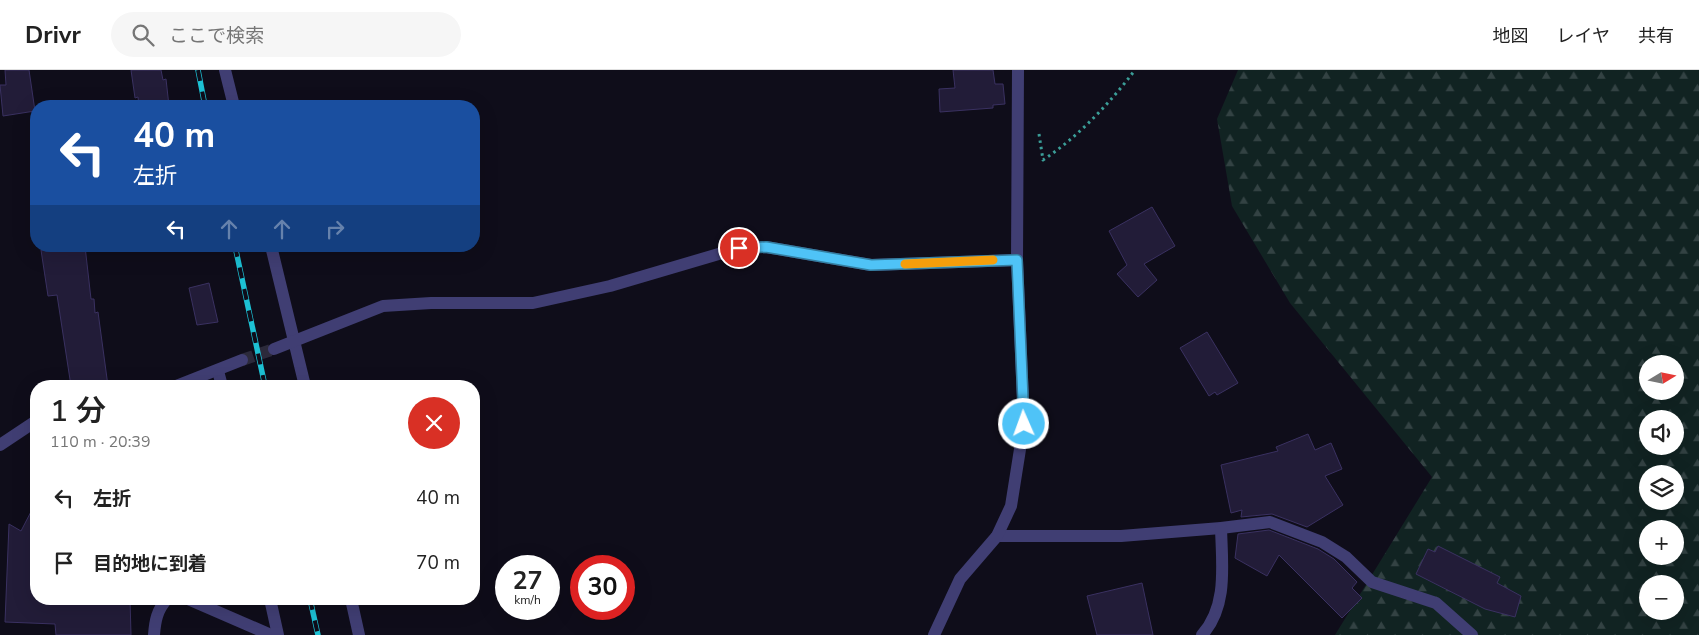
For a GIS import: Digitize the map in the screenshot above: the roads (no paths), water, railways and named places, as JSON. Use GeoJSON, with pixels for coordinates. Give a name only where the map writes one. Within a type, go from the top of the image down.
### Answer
{"type":"FeatureCollection","features":[{"type":"Feature","properties":{"kind":"street"},"geometry":{"type":"LineString","coordinates":[[225,70],[232,100]]}},
{"type":"Feature","properties":{"kind":"street"},"geometry":{"type":"LineString","coordinates":[[934,635],[960,579],[997,536],[1011,506],[1024,424],[1017,260],[1018,70]]}},
{"type":"Feature","properties":{"kind":"street"},"geometry":{"type":"LineString","coordinates":[[274,349],[296,342],[383,306],[431,303],[533,303],[610,286],[739,248],[766,247],[871,265],[1017,260]]}},
{"type":"Feature","properties":{"kind":"street"},"geometry":{"type":"LineString","coordinates":[[273,252],[304,380]]}},
{"type":"Feature","properties":{"kind":"street"},"geometry":{"type":"LineString","coordinates":[[192,380],[242,360]]}},
{"type":"Feature","properties":{"kind":"street"},"geometry":{"type":"LineString","coordinates":[[218,370],[220,380]]}},
{"type":"Feature","properties":{"kind":"street"},"geometry":{"type":"LineString","coordinates":[[0,445],[30,425]]}},
{"type":"Feature","properties":{"kind":"street"},"geometry":{"type":"LineString","coordinates":[[997,536],[1121,536],[1270,522],[1322,542],[1346,557],[1372,582],[1436,603],[1472,635]]}},
{"type":"Feature","properties":{"kind":"street"},"geometry":{"type":"LineString","coordinates":[[1202,635],[1208,628],[1221,600],[1221,528]]}},
{"type":"Feature","properties":{"kind":"street"},"geometry":{"type":"LineString","coordinates":[[154,635],[155,620],[161,605]]}},
{"type":"Feature","properties":{"kind":"street"},"geometry":{"type":"LineString","coordinates":[[202,605],[271,635]]}},
{"type":"Feature","properties":{"kind":"street"},"geometry":{"type":"LineString","coordinates":[[271,605],[278,635]]}},
{"type":"Feature","properties":{"kind":"street"},"geometry":{"type":"LineString","coordinates":[[353,605],[359,635]]}},
{"type":"Feature","properties":{"kind":"tunnel"},"geometry":{"type":"LineString","coordinates":[[242,360],[274,349]]}},
{"type":"Feature","properties":{"kind":"railway"},"geometry":{"type":"LineString","coordinates":[[198,70],[204,100]]}},
{"type":"Feature","properties":{"kind":"railway"},"geometry":{"type":"LineString","coordinates":[[236,252],[264,380]]}},
{"type":"Feature","properties":{"kind":"railway"},"geometry":{"type":"LineString","coordinates":[[311,605],[318,635]]}}]}
